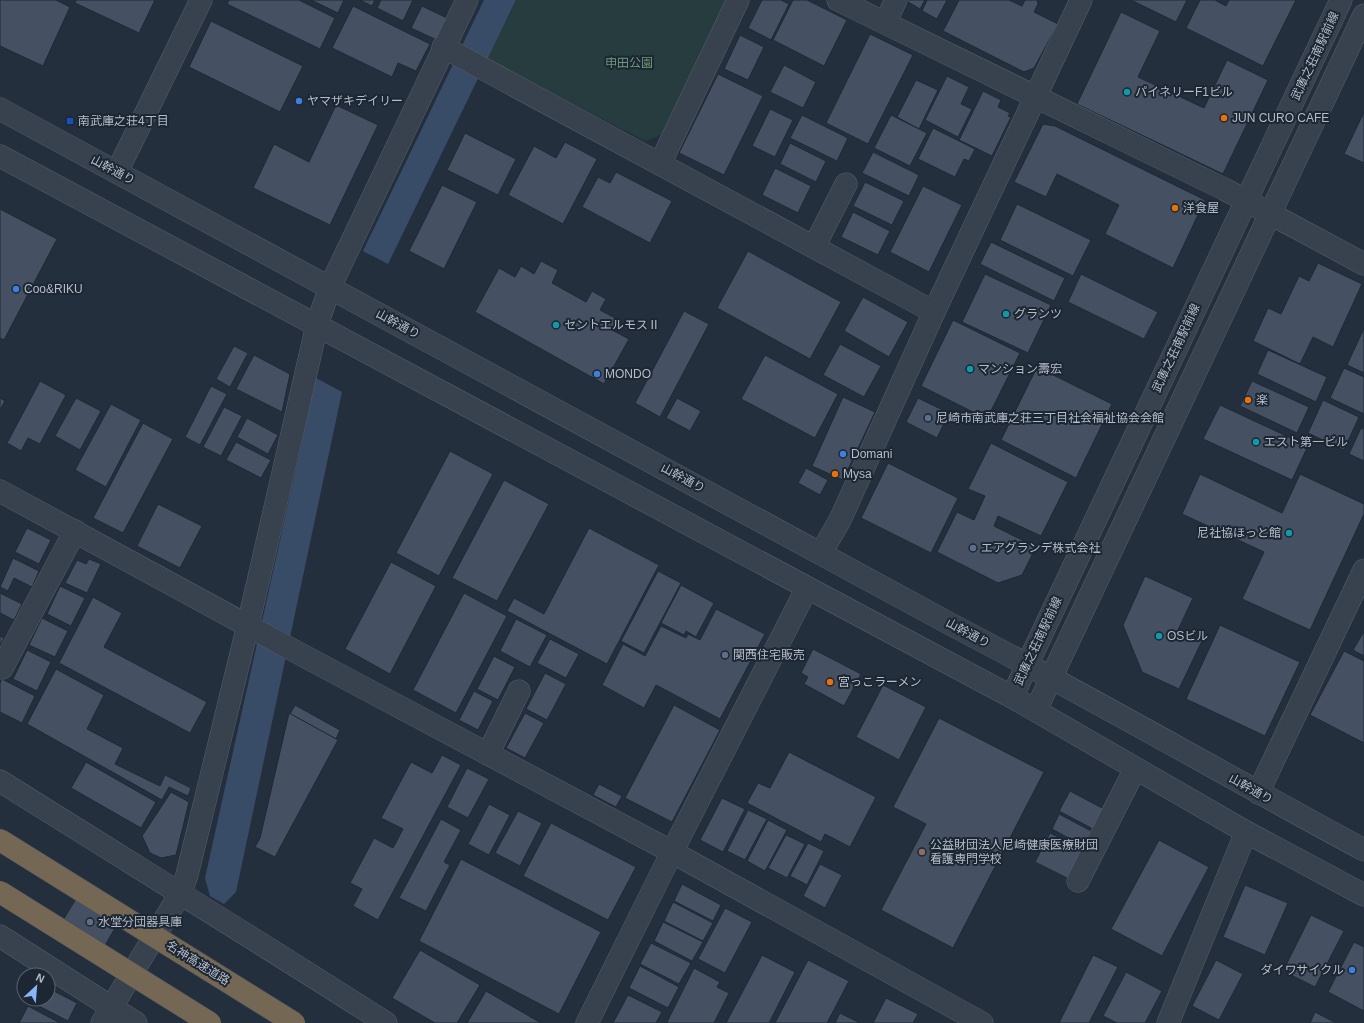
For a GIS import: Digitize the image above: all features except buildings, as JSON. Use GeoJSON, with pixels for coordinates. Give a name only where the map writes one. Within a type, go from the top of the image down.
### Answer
{"type":"FeatureCollection","features":[{"type":"Feature","properties":{"kind":"highway","name":"名神高速道路"},"geometry":{"type":"LineString","coordinates":[[0,840],[294,1023]]}},
{"type":"Feature","properties":{"kind":"highway"},"geometry":{"type":"LineString","coordinates":[[0,892],[210,1023]]}},
{"type":"Feature","properties":{"kind":"street"},"geometry":{"type":"LineString","coordinates":[[117,172],[201,0]]}},
{"type":"Feature","properties":{"kind":"street"},"geometry":{"type":"LineString","coordinates":[[106,1015],[180,894],[188,875],[252,627],[317,325],[330,287],[448,50],[467,0]]}},
{"type":"Feature","properties":{"kind":"street"},"geometry":{"type":"LineString","coordinates":[[660,164],[738,0]]}},
{"type":"Feature","properties":{"kind":"street"},"geometry":{"type":"LineString","coordinates":[[838,0],[1036,96],[1246,201],[1364,264]]}},
{"type":"Feature","properties":{"kind":"street"},"geometry":{"type":"LineString","coordinates":[[886,23],[896,0]]}},
{"type":"Feature","properties":{"kind":"street"},"geometry":{"type":"LineString","coordinates":[[821,553],[840,520],[934,312],[1081,0]]}},
{"type":"Feature","properties":{"kind":"street","name":"武庫之荘南駅前線"},"geometry":{"type":"LineString","coordinates":[[1012,697],[1341,0]]}},
{"type":"Feature","properties":{"kind":"street"},"geometry":{"type":"LineString","coordinates":[[1036,710],[1364,15]]}},
{"type":"Feature","properties":{"kind":"street"},"geometry":{"type":"LineString","coordinates":[[448,50],[934,312]]}},
{"type":"Feature","properties":{"kind":"street","name":"山幹通り"},"geometry":{"type":"LineString","coordinates":[[0,109],[1051,677],[1258,793],[1364,850]]}},
{"type":"Feature","properties":{"kind":"street"},"geometry":{"type":"LineString","coordinates":[[0,156],[1036,710],[1135,769],[1246,832],[1364,895]]}},
{"type":"Feature","properties":{"kind":"street"},"geometry":{"type":"LineString","coordinates":[[814,247],[846,184]]}},
{"type":"Feature","properties":{"kind":"street"},"geometry":{"type":"LineString","coordinates":[[0,491],[287,647],[672,852],[982,1023]]}},
{"type":"Feature","properties":{"kind":"street"},"geometry":{"type":"LineString","coordinates":[[2,668],[75,531]]}},
{"type":"Feature","properties":{"kind":"street"},"geometry":{"type":"LineString","coordinates":[[1258,793],[1364,570]]}},
{"type":"Feature","properties":{"kind":"street"},"geometry":{"type":"LineString","coordinates":[[587,1023],[672,852],[807,588]]}},
{"type":"Feature","properties":{"kind":"street"},"geometry":{"type":"LineString","coordinates":[[488,754],[519,691]]}},
{"type":"Feature","properties":{"kind":"street"},"geometry":{"type":"LineString","coordinates":[[1078,881],[1135,769]]}},
{"type":"Feature","properties":{"kind":"street"},"geometry":{"type":"LineString","coordinates":[[0,781],[386,1023]]}},
{"type":"Feature","properties":{"kind":"street"},"geometry":{"type":"LineString","coordinates":[[1168,1023],[1246,832]]}},
{"type":"Feature","properties":{"kind":"street"},"geometry":{"type":"LineString","coordinates":[[0,936],[106,1015],[136,1023]]}},
{"type":"Feature","properties":{"kind":"green space","name":"申田公園"},"geometry":{"type":"Polygon","coordinates":[[[517,0],[730,0],[664,134],[645,141],[487,59],[517,0]]]}},
{"type":"Feature","properties":{"kind":"water"},"geometry":{"type":"Polygon","coordinates":[[[484,0],[516,0],[388,264],[363,251],[484,0]]]}},
{"type":"Feature","properties":{"kind":"water"},"geometry":{"type":"Polygon","coordinates":[[[316,378],[342,392],[236,892],[224,904],[210,896],[205,878],[316,378]]]}},
{"type":"Feature","properties":{"kind":"place","name":"パイネリーF1ビル"},"geometry":{"type":"Point","coordinates":[1127,92]}},
{"type":"Feature","properties":{"kind":"place","name":"ヤマザキデイリー"},"geometry":{"type":"Point","coordinates":[299,101]}},
{"type":"Feature","properties":{"kind":"place","name":"JUN CURO CAFE"},"geometry":{"type":"Point","coordinates":[1224,118]}},
{"type":"Feature","properties":{"kind":"place","name":"南武庫之荘4丁目"},"geometry":{"type":"Point","coordinates":[70,121]}},
{"type":"Feature","properties":{"kind":"place","name":"洋食屋"},"geometry":{"type":"Point","coordinates":[1175,208]}},
{"type":"Feature","properties":{"kind":"place","name":"Coo&RIKU"},"geometry":{"type":"Point","coordinates":[16,289]}},
{"type":"Feature","properties":{"kind":"place","name":"グランツ"},"geometry":{"type":"Point","coordinates":[1006,314]}},
{"type":"Feature","properties":{"kind":"place","name":"セントエルモスⅡ"},"geometry":{"type":"Point","coordinates":[556,325]}},
{"type":"Feature","properties":{"kind":"place","name":"マンション壽宏"},"geometry":{"type":"Point","coordinates":[970,369]}},
{"type":"Feature","properties":{"kind":"place","name":"MONDO"},"geometry":{"type":"Point","coordinates":[597,374]}},
{"type":"Feature","properties":{"kind":"place","name":"楽"},"geometry":{"type":"Point","coordinates":[1248,400]}},
{"type":"Feature","properties":{"kind":"place","name":"尼崎市南武庫之荘三丁目社会福祉協会会館"},"geometry":{"type":"Point","coordinates":[928,418]}},
{"type":"Feature","properties":{"kind":"place","name":"エスト第一ビル"},"geometry":{"type":"Point","coordinates":[1256,442]}},
{"type":"Feature","properties":{"kind":"place","name":"Domani"},"geometry":{"type":"Point","coordinates":[843,454]}},
{"type":"Feature","properties":{"kind":"place","name":"Mysa"},"geometry":{"type":"Point","coordinates":[835,474]}},
{"type":"Feature","properties":{"kind":"place","name":"尼社協ほっと館"},"geometry":{"type":"Point","coordinates":[1289,533]}},
{"type":"Feature","properties":{"kind":"place","name":"エアグランデ株式会社"},"geometry":{"type":"Point","coordinates":[973,548]}},
{"type":"Feature","properties":{"kind":"place","name":"OSビル"},"geometry":{"type":"Point","coordinates":[1159,636]}},
{"type":"Feature","properties":{"kind":"place","name":"関西住宅販売"},"geometry":{"type":"Point","coordinates":[725,655]}},
{"type":"Feature","properties":{"kind":"place","name":"宮っこラーメン"},"geometry":{"type":"Point","coordinates":[830,682]}},
{"type":"Feature","properties":{"kind":"place","name":"公益財団法人尼崎健康医療財団 看護専門学校"},"geometry":{"type":"Point","coordinates":[922,852]}},
{"type":"Feature","properties":{"kind":"place","name":"水堂分団器具庫"},"geometry":{"type":"Point","coordinates":[90,922]}},
{"type":"Feature","properties":{"kind":"place","name":"ダイワサイクル"},"geometry":{"type":"Point","coordinates":[1352,970]}}]}
